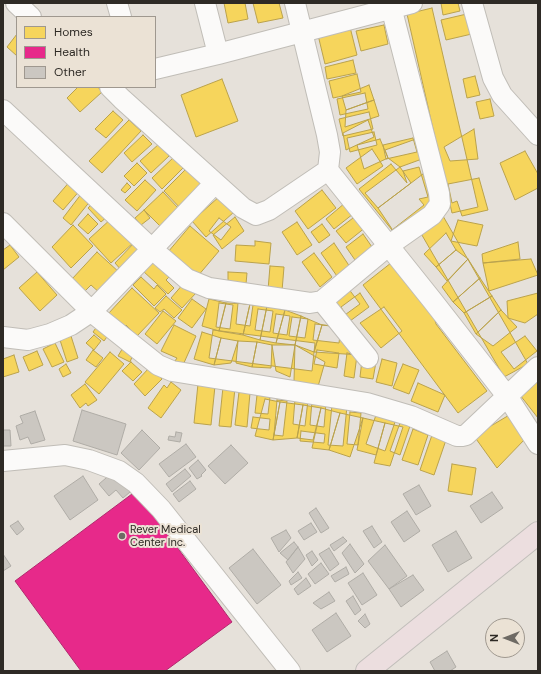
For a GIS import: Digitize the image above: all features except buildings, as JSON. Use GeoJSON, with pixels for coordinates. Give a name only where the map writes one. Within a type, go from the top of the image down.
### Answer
{"type":"FeatureCollection","features":[{"type":"Feature","properties":{"kind":"highway"},"geometry":{"type":"LineString","coordinates":[[367,671],[538,533]]}},
{"type":"Feature","properties":{"kind":"street"},"geometry":{"type":"LineString","coordinates":[[3,15],[12,3]]}},
{"type":"Feature","properties":{"kind":"street"},"geometry":{"type":"LineString","coordinates":[[16,3],[31,16]]}},
{"type":"Feature","properties":{"kind":"street"},"geometry":{"type":"LineString","coordinates":[[117,3],[120,16]]}},
{"type":"Feature","properties":{"kind":"street"},"geometry":{"type":"LineString","coordinates":[[205,3],[218,54]]}},
{"type":"Feature","properties":{"kind":"street"},"geometry":{"type":"LineString","coordinates":[[295,3],[327,135],[330,152],[328,170],[432,300],[506,396],[538,444]]}},
{"type":"Feature","properties":{"kind":"street"},"geometry":{"type":"LineString","coordinates":[[156,69],[303,32],[391,6],[412,3]]}},
{"type":"Feature","properties":{"kind":"street"},"geometry":{"type":"LineString","coordinates":[[472,3],[493,78],[502,95],[538,135]]}},
{"type":"Feature","properties":{"kind":"street"},"geometry":{"type":"LineString","coordinates":[[3,110],[152,249],[187,278],[209,288],[310,304],[322,301],[388,246],[432,215],[440,204],[439,193],[391,6]]}},
{"type":"Feature","properties":{"kind":"street"},"geometry":{"type":"LineString","coordinates":[[111,88],[243,208],[256,215],[269,210],[328,170]]}},
{"type":"Feature","properties":{"kind":"street"},"geometry":{"type":"LineString","coordinates":[[3,337],[28,340],[50,334],[72,325],[92,311],[215,183]]}},
{"type":"Feature","properties":{"kind":"street"},"geometry":{"type":"LineString","coordinates":[[3,223],[92,311],[158,365],[172,371],[367,403],[411,416],[457,436],[462,436],[466,435],[538,367]]}},
{"type":"Feature","properties":{"kind":"street"},"geometry":{"type":"LineString","coordinates":[[322,301],[368,358]]}},
{"type":"Feature","properties":{"kind":"street"},"geometry":{"type":"LineString","coordinates":[[3,461],[65,455],[89,460],[119,471],[136,483],[162,509],[290,671]]}},
{"type":"Feature","properties":{"kind":"place","name":"Rever Medical Center Inc."},"geometry":{"type":"Point","coordinates":[122,536]}}]}
